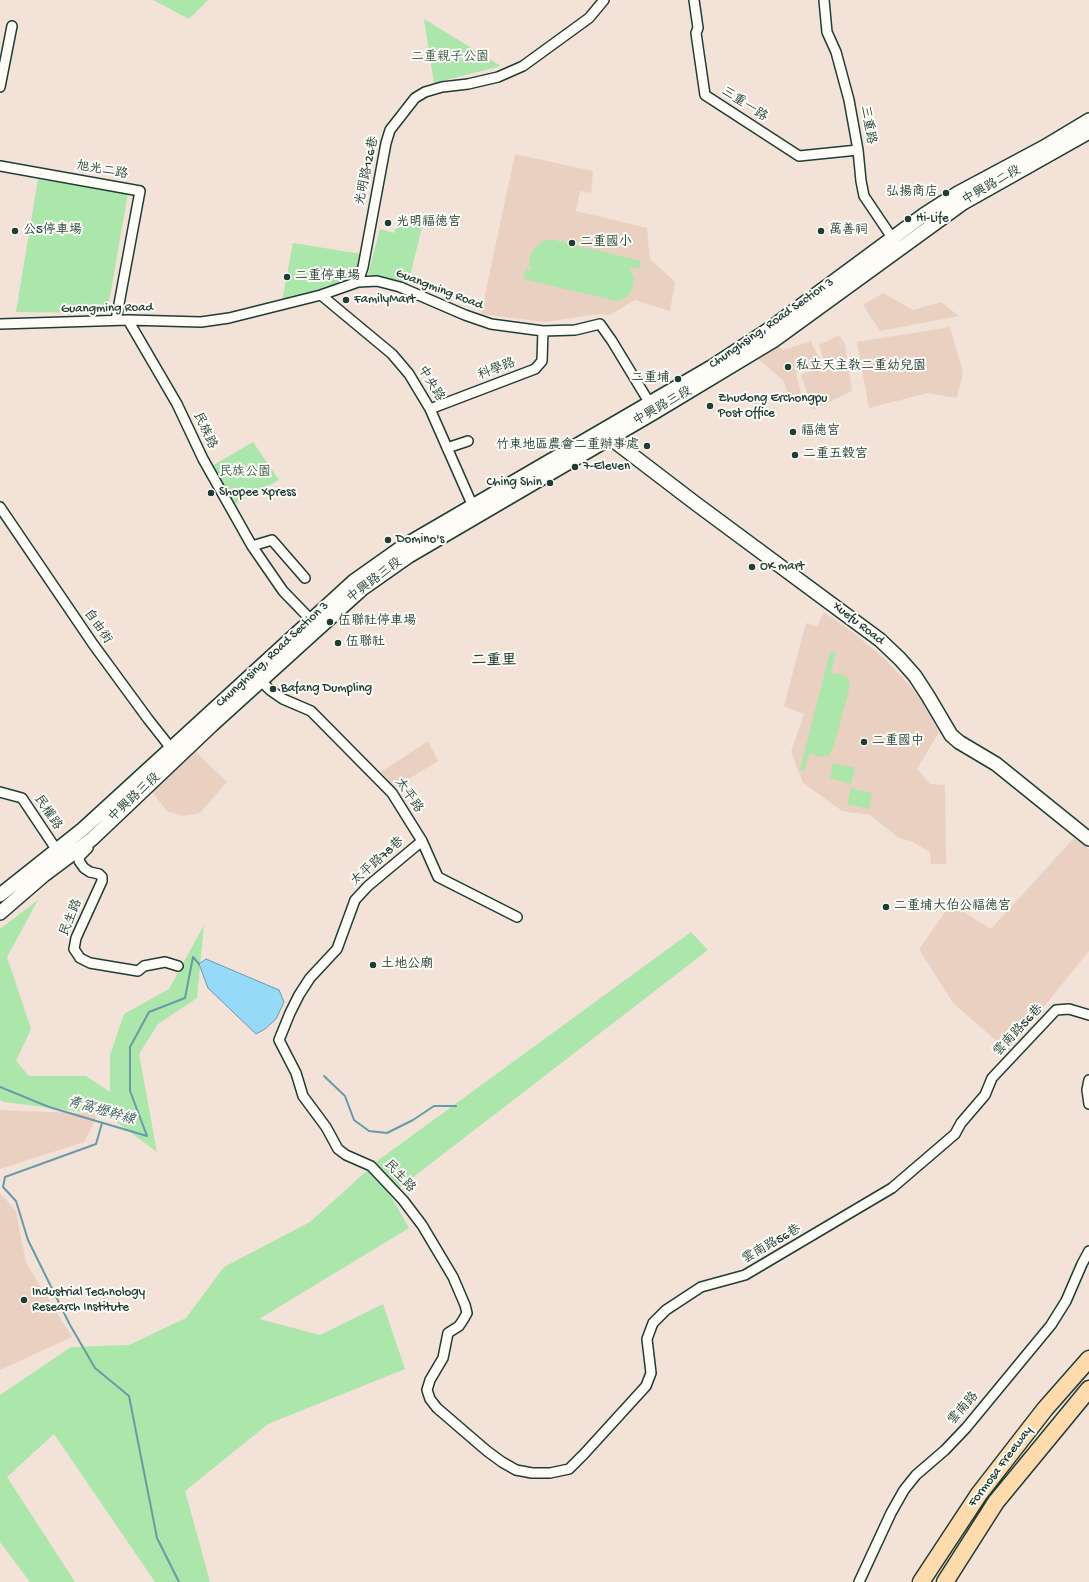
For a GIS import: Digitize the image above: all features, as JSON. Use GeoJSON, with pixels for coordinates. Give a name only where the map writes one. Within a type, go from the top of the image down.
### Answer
{"type":"FeatureCollection","features":[{"type":"Feature","properties":{"kind":"highway","name":"Formosa Freeway"},"geometry":{"type":"LineString","coordinates":[[922,1582],[979,1494],[1045,1409],[1089,1360]]}},
{"type":"Feature","properties":{"kind":"highway","name":"Formosa Freeway"},"geometry":{"type":"LineString","coordinates":[[945,1582],[996,1502],[1089,1389]]}},
{"type":"Feature","properties":{"kind":"main road"},"geometry":{"type":"LineString","coordinates":[[896,243],[925,214],[958,193],[1044,147],[1089,120]]}},
{"type":"Feature","properties":{"kind":"main road","name":"中興路二段"},"geometry":{"type":"LineString","coordinates":[[896,243],[963,203],[1089,132]]}},
{"type":"Feature","properties":{"kind":"main road","name":"Chunghsing, Road Section 3"},"geometry":{"type":"LineString","coordinates":[[0,895],[61,856],[83,829],[175,753],[315,623],[354,581],[402,547],[475,511],[652,407],[896,243]]}},
{"type":"Feature","properties":{"kind":"main road","name":"Xuefu Road"},"geometry":{"type":"LineString","coordinates":[[607,434],[695,503],[880,640],[915,676],[951,735],[966,747],[996,764],[1089,840]]}},
{"type":"Feature","properties":{"kind":"main road","name":"中興路三段"},"geometry":{"type":"LineString","coordinates":[[0,913],[44,875],[61,856],[92,839],[175,753]]}},
{"type":"Feature","properties":{"kind":"street","name":"光明路126巷"},"geometry":{"type":"LineString","coordinates":[[358,282],[363,268],[386,143],[390,130],[415,98],[424,92],[442,87],[468,84],[498,77],[523,66],[588,18],[604,0]]}},
{"type":"Feature","properties":{"kind":"street","name":"三重一路"},"geometry":{"type":"LineString","coordinates":[[694,0],[698,28],[696,34],[705,95],[799,156],[858,150]]}},
{"type":"Feature","properties":{"kind":"street","name":"三重路"},"geometry":{"type":"LineString","coordinates":[[824,0],[827,32],[836,52],[849,100],[864,196],[896,243]]}},
{"type":"Feature","properties":{"kind":"street"},"geometry":{"type":"LineString","coordinates":[[0,87],[12,26]]}},
{"type":"Feature","properties":{"kind":"street","name":"旭光二路"},"geometry":{"type":"LineString","coordinates":[[0,166],[140,191],[116,320]]}},
{"type":"Feature","properties":{"kind":"street","name":"Guangming Road"},"geometry":{"type":"LineString","coordinates":[[0,324],[116,320],[201,322],[229,318],[320,295],[358,282],[377,281],[400,287],[465,315],[491,324],[543,331],[575,330],[600,324],[652,407]]}},
{"type":"Feature","properties":{"kind":"street","name":"中央路"},"geometry":{"type":"LineString","coordinates":[[320,295],[392,354],[409,374],[430,409],[475,511]]}},
{"type":"Feature","properties":{"kind":"street","name":"民族路"},"geometry":{"type":"LineString","coordinates":[[128,320],[177,404],[203,459],[252,546],[283,591],[315,623]]}},
{"type":"Feature","properties":{"kind":"street","name":"科學路"},"geometry":{"type":"LineString","coordinates":[[430,409],[535,369],[542,361],[543,331]]}},
{"type":"Feature","properties":{"kind":"street"},"geometry":{"type":"LineString","coordinates":[[447,448],[468,441]]}},
{"type":"Feature","properties":{"kind":"street","name":"自由街"},"geometry":{"type":"LineString","coordinates":[[0,507],[93,644],[175,753]]}},
{"type":"Feature","properties":{"kind":"street"},"geometry":{"type":"LineString","coordinates":[[252,546],[272,540],[305,578]]}},
{"type":"Feature","properties":{"kind":"street","name":"太平路"},"geometry":{"type":"LineString","coordinates":[[258,677],[270,690],[283,699],[310,711],[320,719],[392,793],[422,841],[438,877],[517,917]]}},
{"type":"Feature","properties":{"kind":"street","name":"民權路"},"geometry":{"type":"LineString","coordinates":[[0,792],[22,798],[61,856]]}},
{"type":"Feature","properties":{"kind":"street"},"geometry":{"type":"LineString","coordinates":[[83,829],[92,839]]}},
{"type":"Feature","properties":{"kind":"street","name":"民生路"},"geometry":{"type":"LineString","coordinates":[[92,839],[91,844],[80,856],[79,861],[84,868],[90,872],[99,874],[102,877],[102,881],[76,938],[74,949],[80,958],[90,963],[138,971],[144,966],[165,962],[178,966]]}},
{"type":"Feature","properties":{"kind":"street","name":"太平路78巷"},"geometry":{"type":"LineString","coordinates":[[279,1040],[299,995],[310,978],[337,949],[356,900],[368,886],[422,841]]}},
{"type":"Feature","properties":{"kind":"street","name":"雲南路56巷"},"geometry":{"type":"LineString","coordinates":[[465,1305],[466,1313],[463,1320],[458,1326],[448,1333],[443,1358],[430,1380],[427,1390],[430,1399],[437,1408],[487,1451],[516,1470],[532,1473],[550,1473],[569,1469],[646,1386],[651,1373],[647,1339],[652,1323],[666,1310],[701,1287],[745,1275],[892,1188],[955,1134],[965,1118],[985,1095],[992,1078],[1056,1010],[1069,1009],[1089,1015]]}},
{"type":"Feature","properties":{"kind":"street","name":"民生路"},"geometry":{"type":"LineString","coordinates":[[279,1040],[296,1073],[303,1096],[326,1127],[338,1149],[346,1155],[371,1166],[403,1200],[422,1225],[453,1277],[465,1305]]}},
{"type":"Feature","properties":{"kind":"street"},"geometry":{"type":"LineString","coordinates":[[1089,1080],[1087,1090],[1089,1104]]}},
{"type":"Feature","properties":{"kind":"street","name":"雲南路"},"geometry":{"type":"LineString","coordinates":[[859,1582],[891,1513],[904,1490],[916,1474],[945,1450],[966,1428],[1051,1325],[1066,1302],[1089,1251]]}},
{"type":"Feature","properties":{"kind":"shaded area","name":"二重國小"},"geometry":{"type":"Polygon","coordinates":[[[515,154],[593,171],[591,193],[580,191],[576,211],[647,228],[650,259],[675,282],[670,311],[635,300],[610,315],[598,314],[545,322],[481,314],[515,154]]]}},
{"type":"Feature","properties":{"kind":"shaded area"},"geometry":{"type":"Polygon","coordinates":[[[883,293],[913,310],[941,302],[959,316],[880,331],[863,305],[883,293]]]}},
{"type":"Feature","properties":{"kind":"shaded area"},"geometry":{"type":"Polygon","coordinates":[[[950,327],[963,372],[957,398],[928,393],[869,408],[857,342],[950,327]]]}},
{"type":"Feature","properties":{"kind":"shaded area"},"geometry":{"type":"Polygon","coordinates":[[[839,335],[845,344],[852,391],[813,410],[801,375],[824,362],[819,345],[839,335]]]}},
{"type":"Feature","properties":{"kind":"shaded area","name":"私立天主教二重幼兒園"},"geometry":{"type":"Polygon","coordinates":[[[811,341],[820,361],[796,373],[801,394],[790,399],[783,380],[755,356],[775,343],[783,350],[811,341]]]}},
{"type":"Feature","properties":{"kind":"shaded area","name":"二重國中"},"geometry":{"type":"Polygon","coordinates":[[[824,612],[855,634],[887,661],[913,689],[923,703],[939,732],[917,769],[930,784],[945,785],[946,864],[931,864],[930,852],[913,842],[899,838],[870,815],[842,811],[803,783],[791,752],[804,714],[784,706],[806,623],[817,627],[824,612]]]}},
{"type":"Feature","properties":{"kind":"shaded area"},"geometry":{"type":"Polygon","coordinates":[[[428,741],[438,761],[394,788],[381,772],[428,741]]]}},
{"type":"Feature","properties":{"kind":"shaded area"},"geometry":{"type":"Polygon","coordinates":[[[194,750],[227,782],[200,813],[183,816],[167,811],[151,791],[194,750]]]}},
{"type":"Feature","properties":{"kind":"shaded area"},"geometry":{"type":"Polygon","coordinates":[[[1074,838],[1089,849],[1089,951],[1008,1051],[953,1003],[919,949],[951,904],[991,929],[1074,838]]]}},
{"type":"Feature","properties":{"kind":"shaded area"},"geometry":{"type":"Polygon","coordinates":[[[0,1110],[98,1114],[84,1142],[0,1169],[0,1110]]]}},
{"type":"Feature","properties":{"kind":"shaded area","name":"Industrial Technology Research Institute"},"geometry":{"type":"Polygon","coordinates":[[[0,1193],[16,1211],[26,1263],[72,1337],[0,1370],[0,1193]]]}},
{"type":"Feature","properties":{"kind":"green space"},"geometry":{"type":"Polygon","coordinates":[[[153,0],[208,0],[189,19],[153,0]]]}},
{"type":"Feature","properties":{"kind":"green space","name":"二重親子公園"},"geometry":{"type":"Polygon","coordinates":[[[424,19],[501,66],[434,83],[424,19]]]}},
{"type":"Feature","properties":{"kind":"green space"},"geometry":{"type":"Polygon","coordinates":[[[38,179],[128,193],[107,313],[16,312],[38,179]]]}},
{"type":"Feature","properties":{"kind":"green space"},"geometry":{"type":"Polygon","coordinates":[[[397,220],[422,227],[408,284],[368,274],[380,229],[394,233],[397,220]]]}},
{"type":"Feature","properties":{"kind":"green space"},"geometry":{"type":"Polygon","coordinates":[[[550,239],[641,261],[639,269],[629,267],[634,278],[632,290],[625,298],[616,301],[523,279],[526,269],[532,271],[529,265],[531,254],[535,248],[541,242],[550,239]]]}},
{"type":"Feature","properties":{"kind":"green space"},"geometry":{"type":"Polygon","coordinates":[[[293,243],[361,254],[355,278],[317,292],[282,301],[293,243]]]}},
{"type":"Feature","properties":{"kind":"green space","name":"民族公園"},"geometry":{"type":"Polygon","coordinates":[[[253,442],[279,480],[229,507],[207,469],[253,442]]]}},
{"type":"Feature","properties":{"kind":"green space"},"geometry":{"type":"Polygon","coordinates":[[[830,652],[836,652],[831,673],[843,675],[847,678],[850,684],[848,694],[833,749],[828,756],[822,757],[815,756],[810,752],[804,771],[800,769],[830,652]]]}},
{"type":"Feature","properties":{"kind":"green space"},"geometry":{"type":"Polygon","coordinates":[[[833,763],[855,768],[851,784],[830,778],[833,763]]]}},
{"type":"Feature","properties":{"kind":"green space"},"geometry":{"type":"Polygon","coordinates":[[[851,788],[872,793],[869,809],[847,804],[851,788]]]}},
{"type":"Feature","properties":{"kind":"green space"},"geometry":{"type":"Polygon","coordinates":[[[38,900],[7,957],[31,1029],[16,1061],[29,1076],[86,1076],[110,1092],[110,1055],[124,1014],[169,989],[204,925],[197,998],[158,1024],[139,1054],[157,1152],[107,1115],[4,1102],[0,1100],[0,929],[38,900]]]}},
{"type":"Feature","properties":{"kind":"green space"},"geometry":{"type":"Polygon","coordinates":[[[691,932],[708,950],[390,1195],[409,1228],[259,1319],[320,1335],[383,1304],[405,1369],[268,1424],[185,1491],[210,1582],[155,1582],[54,1434],[7,1477],[75,1582],[30,1582],[0,1542],[0,1395],[71,1347],[129,1345],[186,1318],[224,1267],[310,1222],[380,1159],[691,932]]]}},
{"type":"Feature","properties":{"kind":"water"},"geometry":{"type":"Polygon","coordinates":[[[206,959],[279,990],[284,1002],[276,1019],[265,1029],[256,1034],[208,988],[199,964],[206,959]]]}},
{"type":"Feature","properties":{"kind":"waterway","name":"青窩壢幹線"},"geometry":{"type":"LineString","coordinates":[[0,1087],[49,1107],[147,1136],[130,1091],[130,1047],[149,1012],[185,998],[193,957],[199,964]]}},
{"type":"Feature","properties":{"kind":"waterway"},"geometry":{"type":"LineString","coordinates":[[324,1076],[345,1096],[354,1120],[369,1131],[387,1133],[413,1120],[434,1106],[456,1106]]}},
{"type":"Feature","properties":{"kind":"waterway"},"geometry":{"type":"LineString","coordinates":[[102,1123],[96,1144],[5,1177],[3,1187],[16,1201],[28,1240],[70,1325],[95,1368],[129,1396],[157,1538],[179,1582]]}},
{"type":"Feature","properties":{"kind":"place","name":"弘揚商店"},"geometry":{"type":"Point","coordinates":[946,193]}},
{"type":"Feature","properties":{"kind":"place","name":"Hi-Life"},"geometry":{"type":"Point","coordinates":[908,219]}},
{"type":"Feature","properties":{"kind":"place","name":"光明福德宮"},"geometry":{"type":"Point","coordinates":[388,223]}},
{"type":"Feature","properties":{"kind":"place","name":"公5停車場"},"geometry":{"type":"Point","coordinates":[15,231]}},
{"type":"Feature","properties":{"kind":"place","name":"萬善祠"},"geometry":{"type":"Point","coordinates":[821,231]}},
{"type":"Feature","properties":{"kind":"place","name":"二重國小"},"geometry":{"type":"Point","coordinates":[572,243]}},
{"type":"Feature","properties":{"kind":"place","name":"二重停車場"},"geometry":{"type":"Point","coordinates":[287,277]}},
{"type":"Feature","properties":{"kind":"place","name":"FamilyMart"},"geometry":{"type":"Point","coordinates":[346,300]}},
{"type":"Feature","properties":{"kind":"place","name":"私立天主教二重幼兒園"},"geometry":{"type":"Point","coordinates":[788,367]}},
{"type":"Feature","properties":{"kind":"place","name":"二重埔"},"geometry":{"type":"Point","coordinates":[678,379]}},
{"type":"Feature","properties":{"kind":"place","name":"Zhudong Erchongpu Post Office"},"geometry":{"type":"Point","coordinates":[710,406]}},
{"type":"Feature","properties":{"kind":"place","name":"福德宮"},"geometry":{"type":"Point","coordinates":[793,432]}},
{"type":"Feature","properties":{"kind":"place","name":"竹東地區農會二重辦事處"},"geometry":{"type":"Point","coordinates":[647,446]}},
{"type":"Feature","properties":{"kind":"place","name":"二重五穀宮"},"geometry":{"type":"Point","coordinates":[795,455]}},
{"type":"Feature","properties":{"kind":"place","name":"7-Eleven"},"geometry":{"type":"Point","coordinates":[575,467]}},
{"type":"Feature","properties":{"kind":"place","name":"Ching Shin"},"geometry":{"type":"Point","coordinates":[550,483]}},
{"type":"Feature","properties":{"kind":"place","name":"Shopee Xpress"},"geometry":{"type":"Point","coordinates":[211,493]}},
{"type":"Feature","properties":{"kind":"place","name":"Domino's"},"geometry":{"type":"Point","coordinates":[388,540]}},
{"type":"Feature","properties":{"kind":"place","name":"OK mart"},"geometry":{"type":"Point","coordinates":[752,567]}},
{"type":"Feature","properties":{"kind":"place","name":"伍聯社停車場"},"geometry":{"type":"Point","coordinates":[330,622]}},
{"type":"Feature","properties":{"kind":"place","name":"伍聯社"},"geometry":{"type":"Point","coordinates":[338,643]}},
{"type":"Feature","properties":{"kind":"place","name":"Bafang Dumpling"},"geometry":{"type":"Point","coordinates":[273,689]}},
{"type":"Feature","properties":{"kind":"place","name":"二重國中"},"geometry":{"type":"Point","coordinates":[864,742]}},
{"type":"Feature","properties":{"kind":"place","name":"二重埔大伯公福德宮"},"geometry":{"type":"Point","coordinates":[886,907]}},
{"type":"Feature","properties":{"kind":"place","name":"土地公廟"},"geometry":{"type":"Point","coordinates":[373,965]}},
{"type":"Feature","properties":{"kind":"place","name":"Industrial Technology Research Institute"},"geometry":{"type":"Point","coordinates":[24,1300]}},
{"type":"Feature","properties":{"kind":"district","name":"二重里"},"geometry":{"type":"Point","coordinates":[494,662]}}]}
